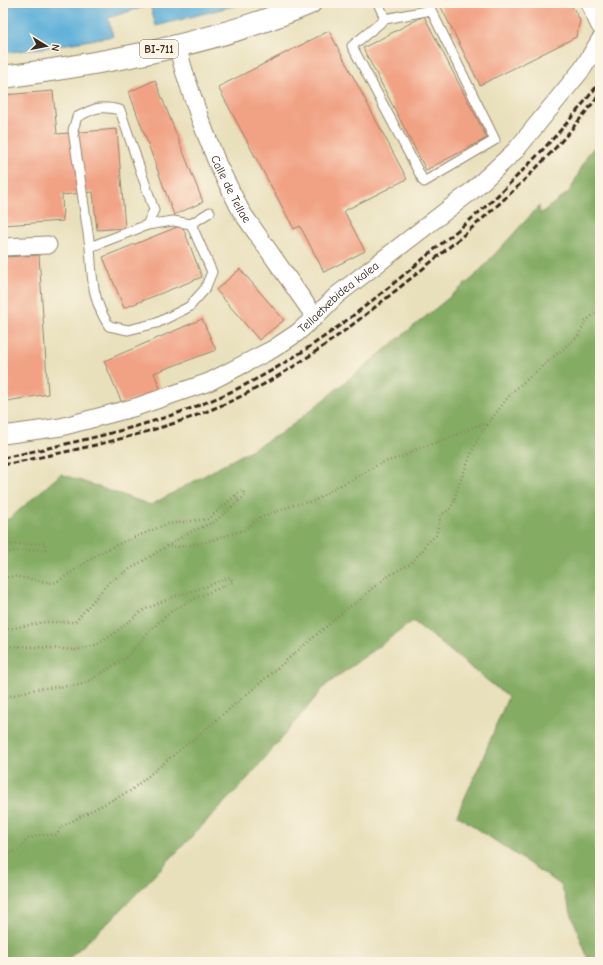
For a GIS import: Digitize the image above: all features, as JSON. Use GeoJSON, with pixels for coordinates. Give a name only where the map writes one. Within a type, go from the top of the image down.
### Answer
{"type":"FeatureCollection","features":[{"type":"Feature","properties":{"kind":"main road","name":"BI-711"},"geometry":{"type":"LineString","coordinates":[[3,77],[108,61],[177,45],[231,31],[310,3]]}},
{"type":"Feature","properties":{"kind":"street"},"geometry":{"type":"LineString","coordinates":[[589,3],[600,26]]}},
{"type":"Feature","properties":{"kind":"street","name":"Tellaetxebidea kalea"},"geometry":{"type":"LineString","coordinates":[[3,435],[61,427],[136,407],[209,382],[273,349],[315,317],[337,295],[467,194],[516,150],[583,68],[600,40]]}},
{"type":"Feature","properties":{"kind":"street","name":"Calle de Tellae"},"geometry":{"type":"LineString","coordinates":[[177,45],[200,119],[218,165],[241,211],[315,317]]}},
{"type":"Feature","properties":{"kind":"street"},"geometry":{"type":"LineString","coordinates":[[3,248],[48,245]]}},
{"type":"Feature","properties":{"kind":"lane"},"geometry":{"type":"LineString","coordinates":[[378,3],[385,19]]}},
{"type":"Feature","properties":{"kind":"lane"},"geometry":{"type":"LineString","coordinates":[[431,10],[495,140],[424,182],[352,46],[385,19],[431,10]]}},
{"type":"Feature","properties":{"kind":"lane"},"geometry":{"type":"LineString","coordinates":[[147,225],[154,210],[120,110],[107,107],[93,109],[77,117],[73,130],[90,248],[93,290],[103,317],[109,326],[128,330],[157,323],[189,307],[205,289],[212,272],[191,224]]}},
{"type":"Feature","properties":{"kind":"lane"},"geometry":{"type":"LineString","coordinates":[[90,248],[147,225],[173,221],[191,224],[210,212]]}},
{"type":"Feature","properties":{"kind":"path"},"geometry":{"type":"LineString","coordinates":[[3,858],[6,854],[20,849],[26,840],[38,835],[57,835],[60,828],[130,791],[220,717],[349,607],[360,600],[371,588],[410,564],[427,543],[436,535],[442,515],[449,510],[454,503],[456,492],[470,454],[487,425],[512,392],[578,336],[586,321],[600,309]]}},
{"type":"Feature","properties":{"kind":"path"},"geometry":{"type":"LineString","coordinates":[[168,546],[178,547],[206,542],[244,530],[259,518],[294,505],[314,501],[381,463],[402,457],[419,448],[442,441],[476,426],[482,424],[487,425]]}},
{"type":"Feature","properties":{"kind":"path"},"geometry":{"type":"LineString","coordinates":[[3,578],[14,576],[52,583],[57,582],[100,553],[123,542],[167,524],[208,519],[242,490],[246,495],[214,522],[190,532],[110,582],[75,622],[44,622],[3,630]]}},
{"type":"Feature","properties":{"kind":"path"},"geometry":{"type":"LineString","coordinates":[[235,496],[239,501]]}},
{"type":"Feature","properties":{"kind":"path"},"geometry":{"type":"LineString","coordinates":[[3,545],[46,543],[46,549],[15,551],[3,554]]}},
{"type":"Feature","properties":{"kind":"path"},"geometry":{"type":"LineString","coordinates":[[3,646],[75,650],[89,647],[98,644],[112,635],[142,611],[170,598],[230,577],[233,582],[173,610],[152,628],[127,657],[87,682],[79,685],[36,689],[3,698]]}},
{"type":"Feature","properties":{"kind":"green space"},"geometry":{"type":"Polygon","coordinates":[[[600,141],[600,962],[589,962],[561,885],[457,815],[508,697],[413,621],[326,685],[248,778],[113,918],[65,962],[3,962],[3,520],[9,519],[61,474],[151,505],[285,431],[473,278],[539,206],[540,214],[570,191],[588,154],[600,141]]]}},
{"type":"Feature","properties":{"kind":"water"},"geometry":{"type":"Polygon","coordinates":[[[3,3],[244,3],[156,26],[150,5],[108,18],[113,36],[44,48],[3,53],[3,3]]]}},
{"type":"Feature","properties":{"kind":"building"},"geometry":{"type":"Polygon","coordinates":[[[439,3],[570,3],[580,20],[576,37],[480,85],[439,3]]]}},
{"type":"Feature","properties":{"kind":"building"},"geometry":{"type":"Polygon","coordinates":[[[424,16],[487,138],[426,170],[363,48],[424,16]]]}},
{"type":"Feature","properties":{"kind":"building"},"geometry":{"type":"Polygon","coordinates":[[[329,31],[407,179],[344,211],[365,251],[324,272],[300,226],[294,229],[218,87],[329,31]]]}},
{"type":"Feature","properties":{"kind":"building"},"geometry":{"type":"Polygon","coordinates":[[[155,80],[203,202],[174,215],[129,92],[155,80]]]}},
{"type":"Feature","properties":{"kind":"building"},"geometry":{"type":"Polygon","coordinates":[[[53,91],[57,134],[117,129],[125,228],[97,230],[93,192],[62,195],[63,221],[3,225],[3,95],[53,91]]]}},
{"type":"Feature","properties":{"kind":"building"},"geometry":{"type":"Polygon","coordinates":[[[182,225],[202,277],[124,308],[103,257],[182,225]]]}},
{"type":"Feature","properties":{"kind":"building"},"geometry":{"type":"Polygon","coordinates":[[[39,255],[48,394],[7,401],[3,379],[3,257],[39,255]]]}},
{"type":"Feature","properties":{"kind":"building"},"geometry":{"type":"Polygon","coordinates":[[[240,269],[284,320],[259,340],[216,290],[240,269]]]}},
{"type":"Feature","properties":{"kind":"building"},"geometry":{"type":"Polygon","coordinates":[[[202,319],[216,350],[154,373],[161,391],[122,403],[104,361],[202,319]]]}},
{"type":"Feature","properties":{"kind":"railway"},"geometry":{"type":"LineString","coordinates":[[3,458],[116,432],[172,415],[226,394],[279,366],[329,333],[377,297],[488,205],[544,148],[600,82]]}},
{"type":"Feature","properties":{"kind":"railway"},"geometry":{"type":"LineString","coordinates":[[3,465],[118,440],[174,423],[229,402],[252,391],[295,366],[375,307],[488,214],[549,155],[600,94]]}}]}
